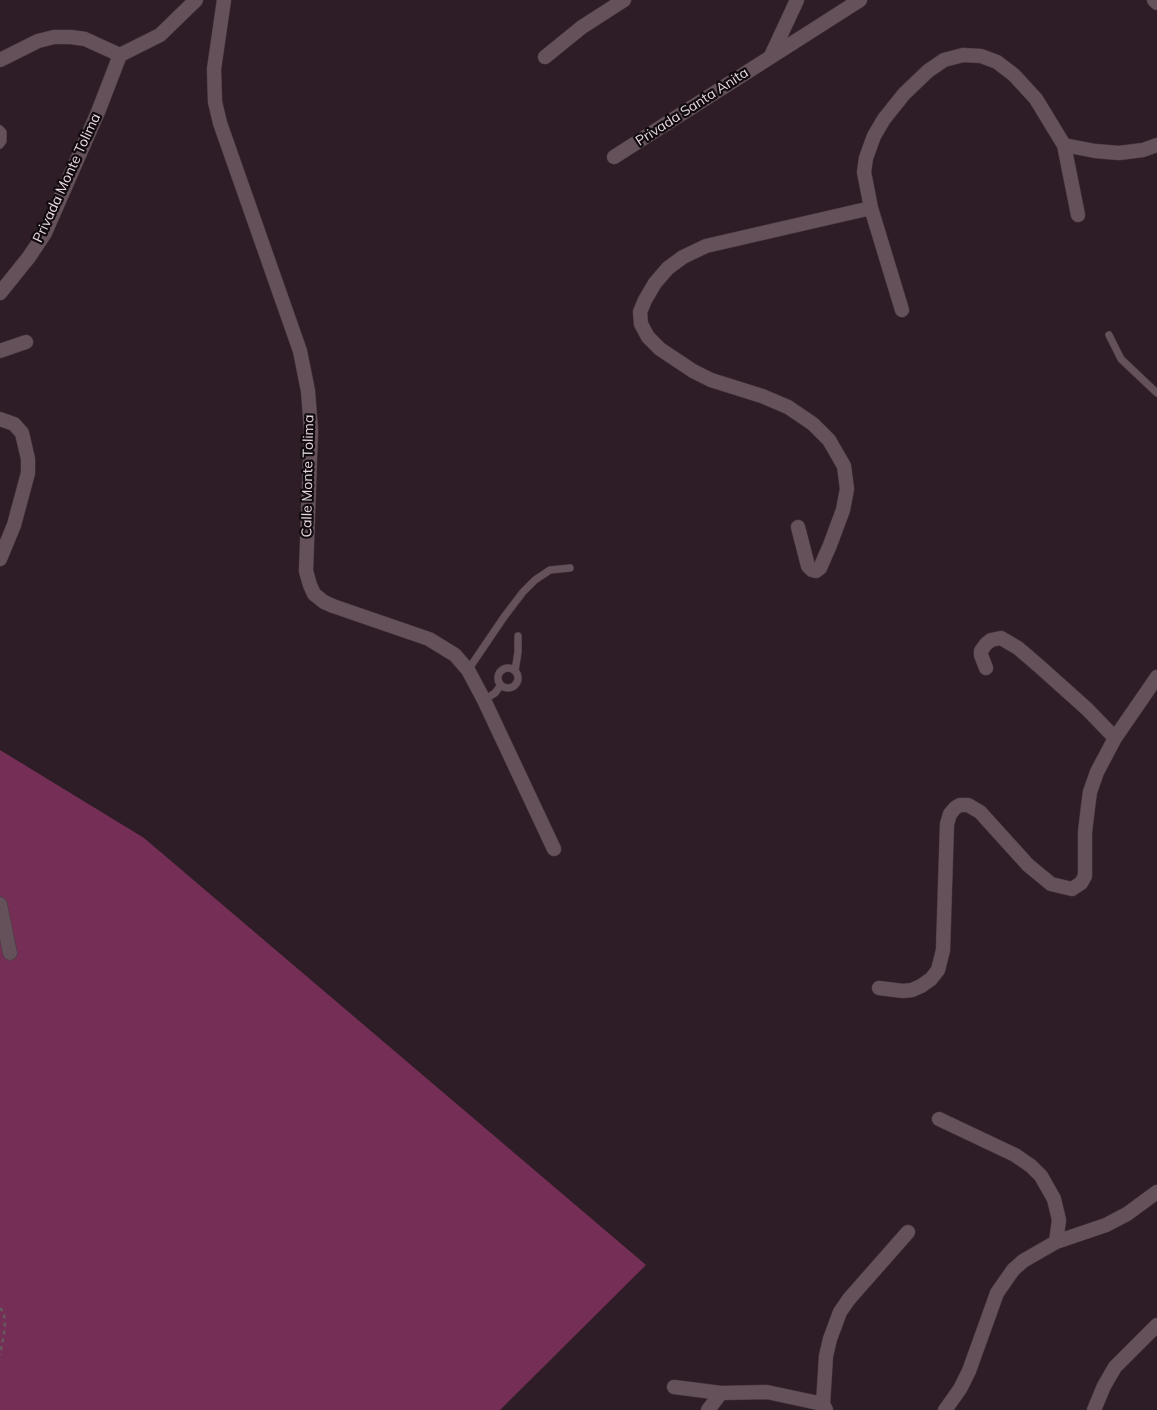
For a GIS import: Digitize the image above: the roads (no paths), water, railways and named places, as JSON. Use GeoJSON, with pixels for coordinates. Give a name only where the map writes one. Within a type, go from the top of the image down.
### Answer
{"type":"FeatureCollection","features":[{"type":"Feature","properties":{"kind":"street"},"geometry":{"type":"LineString","coordinates":[[0,60],[38,41],[54,37],[71,36],[84,39],[120,55],[160,35],[196,0]]}},
{"type":"Feature","properties":{"kind":"street","name":"Calle Monte Tolima"},"geometry":{"type":"LineString","coordinates":[[224,0],[214,69],[215,102],[220,123],[300,351],[308,391],[311,430],[306,571],[310,585],[314,594],[332,606],[428,639],[455,655],[468,670],[484,700],[554,849]]}},
{"type":"Feature","properties":{"kind":"street"},"geometry":{"type":"LineString","coordinates":[[545,57],[582,27],[624,0]]}},
{"type":"Feature","properties":{"kind":"street"},"geometry":{"type":"LineString","coordinates":[[770,56],[796,0]]}},
{"type":"Feature","properties":{"kind":"street","name":"Privada Santa Anita"},"geometry":{"type":"LineString","coordinates":[[614,157],[860,0]]}},
{"type":"Feature","properties":{"kind":"street"},"geometry":{"type":"LineString","coordinates":[[1154,0],[1157,3]]}},
{"type":"Feature","properties":{"kind":"street"},"geometry":{"type":"LineString","coordinates":[[902,310],[870,208],[864,172],[866,158],[874,136],[884,119],[904,94],[928,71],[944,60],[962,54],[981,56],[997,62],[1014,75],[1036,99],[1064,145],[1078,216]]}},
{"type":"Feature","properties":{"kind":"street","name":"Privada Monte Tolima"},"geometry":{"type":"LineString","coordinates":[[0,293],[29,257],[45,233],[98,112],[120,55]]}},
{"type":"Feature","properties":{"kind":"street"},"geometry":{"type":"LineString","coordinates":[[1064,145],[1119,153],[1143,150],[1157,145]]}},
{"type":"Feature","properties":{"kind":"street"},"geometry":{"type":"LineString","coordinates":[[798,527],[808,566],[816,571],[820,568],[830,545],[843,510],[847,489],[844,466],[829,440],[813,424],[788,407],[762,396],[711,380],[693,371],[660,349],[648,337],[642,324],[640,312],[655,283],[668,268],[683,257],[706,246],[870,208]]}},
{"type":"Feature","properties":{"kind":"street"},"geometry":{"type":"LineString","coordinates":[[0,351],[26,342]]}},
{"type":"Feature","properties":{"kind":"street"},"geometry":{"type":"LineString","coordinates":[[0,419],[14,424],[22,433],[28,459],[28,473],[14,525],[0,559]]}},
{"type":"Feature","properties":{"kind":"street"},"geometry":{"type":"LineString","coordinates":[[986,668],[981,651],[991,640],[1001,638],[1040,666],[1087,709],[1115,738]]}},
{"type":"Feature","properties":{"kind":"street"},"geometry":{"type":"LineString","coordinates":[[879,988],[903,992],[912,990],[931,979],[938,970],[944,950],[946,836],[950,814],[955,808],[964,804],[974,808],[1028,865],[1051,884],[1072,889],[1081,883],[1085,876],[1085,832],[1090,792],[1103,760],[1115,738],[1157,677]]}},
{"type":"Feature","properties":{"kind":"street"},"geometry":{"type":"LineString","coordinates":[[0,904],[10,953]]}},
{"type":"Feature","properties":{"kind":"street"},"geometry":{"type":"LineString","coordinates":[[938,1119],[1015,1155],[1031,1166],[1040,1176],[1054,1199],[1059,1220],[1056,1242]]}},
{"type":"Feature","properties":{"kind":"street"},"geometry":{"type":"LineString","coordinates":[[945,1410],[960,1389],[969,1371],[997,1293],[1013,1270],[1023,1261],[1056,1242],[1113,1221],[1135,1209],[1157,1192]]}},
{"type":"Feature","properties":{"kind":"street"},"geometry":{"type":"LineString","coordinates":[[674,1386],[721,1393],[767,1392],[824,1407],[826,1356],[840,1312],[849,1298],[908,1232]]}},
{"type":"Feature","properties":{"kind":"street"},"geometry":{"type":"LineString","coordinates":[[1094,1410],[1104,1386],[1116,1367],[1157,1325]]}},
{"type":"Feature","properties":{"kind":"street"},"geometry":{"type":"LineString","coordinates":[[708,1410],[721,1393]]}},
{"type":"Feature","properties":{"kind":"lane"},"geometry":{"type":"LineString","coordinates":[[0,129],[4,132],[3,141],[0,145]]}},
{"type":"Feature","properties":{"kind":"lane"},"geometry":{"type":"LineString","coordinates":[[1109,335],[1121,359],[1157,394]]}},
{"type":"Feature","properties":{"kind":"lane"},"geometry":{"type":"LineString","coordinates":[[468,670],[523,592],[535,580],[550,570],[570,568]]}},
{"type":"Feature","properties":{"kind":"lane"},"geometry":{"type":"LineString","coordinates":[[515,671],[518,636]]}},
{"type":"Feature","properties":{"kind":"lane"},"geometry":{"type":"LineString","coordinates":[[507,668],[518,674],[517,683],[510,688],[502,685],[498,677],[507,668]]}},
{"type":"Feature","properties":{"kind":"lane"},"geometry":{"type":"LineString","coordinates":[[484,700],[495,693],[502,685]]}}]}
